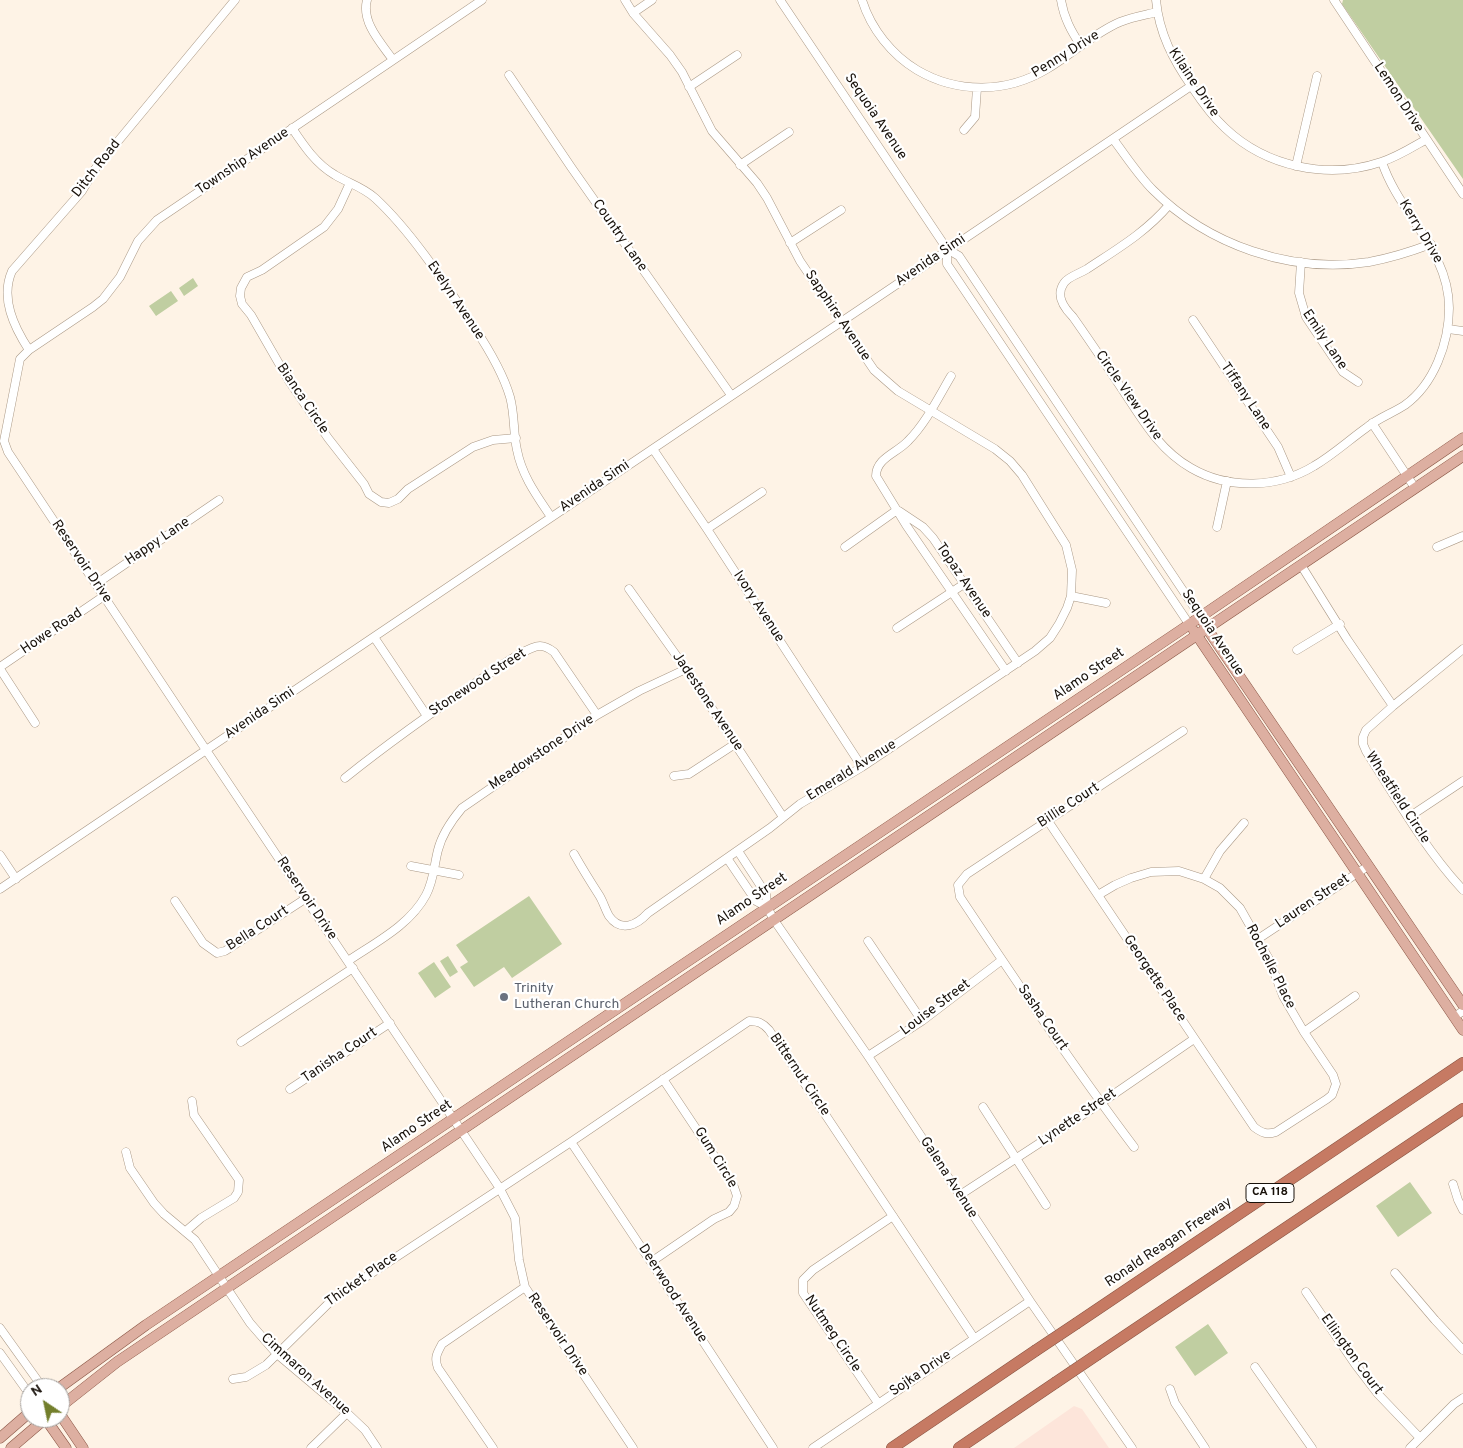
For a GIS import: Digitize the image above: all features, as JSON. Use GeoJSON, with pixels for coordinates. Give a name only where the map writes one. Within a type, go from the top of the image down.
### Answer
{"type":"FeatureCollection","features":[{"type":"Feature","properties":{"kind":"highway","name":"Ronald Reagan Freeway"},"geometry":{"type":"LineString","coordinates":[[892,1448],[1463,1063]]}},
{"type":"Feature","properties":{"kind":"highway","name":"CA 118"},"geometry":{"type":"LineString","coordinates":[[959,1448],[1463,1109]]}},
{"type":"Feature","properties":{"kind":"main road","name":"Alamo Street"},"geometry":{"type":"LineString","coordinates":[[70,1380],[111,1349],[1463,438]]}},
{"type":"Feature","properties":{"kind":"main road","name":"Alamo Street"},"geometry":{"type":"LineString","coordinates":[[70,1399],[117,1362],[1463,456]]}},
{"type":"Feature","properties":{"kind":"main road","name":"Sequoia Avenue"},"geometry":{"type":"LineString","coordinates":[[1200,616],[1463,1005]]}},
{"type":"Feature","properties":{"kind":"main road","name":"Sequoia Avenue"},"geometry":{"type":"LineString","coordinates":[[1189,624],[1357,873],[1459,1014],[1463,1030]]}},
{"type":"Feature","properties":{"kind":"main road"},"geometry":{"type":"LineString","coordinates":[[0,1438],[20,1421]]}},
{"type":"Feature","properties":{"kind":"main road"},"geometry":{"type":"LineString","coordinates":[[11,1448],[34,1428]]}},
{"type":"Feature","properties":{"kind":"main road"},"geometry":{"type":"LineString","coordinates":[[53,1428],[66,1448]]}},
{"type":"Feature","properties":{"kind":"main road"},"geometry":{"type":"LineString","coordinates":[[69,1428],[83,1448]]}},
{"type":"Feature","properties":{"kind":"street","name":"Ditch Road"},"geometry":{"type":"LineString","coordinates":[[29,350],[18,333],[7,301],[7,280],[12,270],[82,191],[95,169],[235,0]]}},
{"type":"Feature","properties":{"kind":"street"},"geometry":{"type":"LineString","coordinates":[[367,0],[365,13],[367,22],[393,60]]}},
{"type":"Feature","properties":{"kind":"street","name":"Township Avenue"},"geometry":{"type":"LineString","coordinates":[[29,350],[103,299],[120,277],[138,241],[157,220],[482,0]]}},
{"type":"Feature","properties":{"kind":"street","name":"Sapphire Avenue"},"geometry":{"type":"LineString","coordinates":[[625,0],[670,55],[712,131],[767,198],[790,243],[874,370],[887,383],[995,449],[1010,461],[1022,475],[1066,545],[1072,570],[1072,596]]}},
{"type":"Feature","properties":{"kind":"street"},"geometry":{"type":"LineString","coordinates":[[633,12],[652,0]]}},
{"type":"Feature","properties":{"kind":"street","name":"Sequoia Avenue"},"geometry":{"type":"LineString","coordinates":[[780,0],[948,249],[959,256],[1200,616]]}},
{"type":"Feature","properties":{"kind":"street","name":"Penny Drive"},"geometry":{"type":"LineString","coordinates":[[862,0],[869,18],[882,39],[899,57],[911,66],[939,81],[963,87],[977,88],[1002,86],[1027,79],[1047,69],[1120,22],[1157,12]]}},
{"type":"Feature","properties":{"kind":"street"},"geometry":{"type":"LineString","coordinates":[[1061,0],[1064,16],[1070,30],[1081,46]]}},
{"type":"Feature","properties":{"kind":"street","name":"Kilaine Drive"},"geometry":{"type":"LineString","coordinates":[[1156,0],[1162,34],[1170,53],[1191,86],[1214,117],[1237,139],[1265,155],[1296,166],[1319,170],[1340,170],[1382,162],[1406,152],[1425,140]]}},
{"type":"Feature","properties":{"kind":"street","name":"Lemon Drive"},"geometry":{"type":"LineString","coordinates":[[1334,0],[1425,140],[1463,194]]}},
{"type":"Feature","properties":{"kind":"street"},"geometry":{"type":"LineString","coordinates":[[689,87],[737,55]]}},
{"type":"Feature","properties":{"kind":"street","name":"Country Lane"},"geometry":{"type":"LineString","coordinates":[[509,75],[731,395]]}},
{"type":"Feature","properties":{"kind":"street"},"geometry":{"type":"LineString","coordinates":[[1296,166],[1317,76]]}},
{"type":"Feature","properties":{"kind":"street","name":"Avenida Simi"},"geometry":{"type":"LineString","coordinates":[[0,889],[1191,86]]}},
{"type":"Feature","properties":{"kind":"street"},"geometry":{"type":"LineString","coordinates":[[964,130],[975,117],[977,88]]}},
{"type":"Feature","properties":{"kind":"street","name":"Evelyn Avenue"},"geometry":{"type":"LineString","coordinates":[[292,128],[320,164],[334,175],[372,195],[433,266],[491,356],[507,389],[513,408],[521,466],[551,517]]}},
{"type":"Feature","properties":{"kind":"street"},"geometry":{"type":"LineString","coordinates":[[740,165],[788,132]]}},
{"type":"Feature","properties":{"kind":"street"},"geometry":{"type":"LineString","coordinates":[[1113,139],[1139,175],[1170,205],[1199,227],[1233,244],[1268,256],[1300,262],[1336,264],[1367,262],[1400,255],[1431,244]]}},
{"type":"Feature","properties":{"kind":"street","name":"Kerry Drive"},"geometry":{"type":"LineString","coordinates":[[1372,423],[1406,404],[1424,385],[1439,358],[1448,329],[1449,307],[1447,286],[1440,263],[1431,244],[1392,187],[1382,162]]}},
{"type":"Feature","properties":{"kind":"street","name":"Bianca Circle"},"geometry":{"type":"LineString","coordinates":[[350,183],[338,209],[324,227],[262,270],[248,277],[241,288],[242,304],[251,315],[289,381],[328,438],[364,484],[369,494],[381,502],[389,503],[398,499],[408,489],[473,447],[493,440],[516,438]]}},
{"type":"Feature","properties":{"kind":"street","name":"Circle View Drive"},"geometry":{"type":"LineString","coordinates":[[1170,205],[1146,229],[1082,272],[1068,279],[1062,288],[1060,299],[1064,308],[1073,317],[1159,442],[1172,455],[1192,468],[1210,476],[1227,481],[1258,484],[1291,477],[1316,465],[1372,423]]}},
{"type":"Feature","properties":{"kind":"street"},"geometry":{"type":"LineString","coordinates":[[790,243],[840,210]]}},
{"type":"Feature","properties":{"kind":"street","name":"Sequoia Avenue"},"geometry":{"type":"LineString","coordinates":[[948,249],[947,264],[1189,624]]}},
{"type":"Feature","properties":{"kind":"street","name":"Emily Lane"},"geometry":{"type":"LineString","coordinates":[[1300,262],[1299,293],[1306,317],[1343,372],[1358,382]]}},
{"type":"Feature","properties":{"kind":"street","name":"Tiffany Lane"},"geometry":{"type":"LineString","coordinates":[[1193,320],[1278,447],[1291,477]]}},
{"type":"Feature","properties":{"kind":"street"},"geometry":{"type":"LineString","coordinates":[[1448,329],[1463,331]]}},
{"type":"Feature","properties":{"kind":"street","name":"Reservoir Drive"},"geometry":{"type":"LineString","coordinates":[[29,350],[20,359],[18,364],[4,435],[5,447],[499,1187],[514,1218],[519,1260],[525,1288],[632,1448]]}},
{"type":"Feature","properties":{"kind":"street","name":"Topaz Avenue"},"geometry":{"type":"LineString","coordinates":[[951,376],[918,430],[908,442],[878,464],[876,476],[906,526],[1006,671]]}},
{"type":"Feature","properties":{"kind":"street"},"geometry":{"type":"LineString","coordinates":[[1372,423],[1416,488]]}},
{"type":"Feature","properties":{"kind":"street","name":"Ivory Avenue"},"geometry":{"type":"LineString","coordinates":[[653,449],[862,767]]}},
{"type":"Feature","properties":{"kind":"street"},"geometry":{"type":"LineString","coordinates":[[1218,527],[1227,481]]}},
{"type":"Feature","properties":{"kind":"street"},"geometry":{"type":"LineString","coordinates":[[707,529],[762,492]]}},
{"type":"Feature","properties":{"kind":"street","name":"Happy Lane"},"geometry":{"type":"LineString","coordinates":[[96,584],[220,500]]}},
{"type":"Feature","properties":{"kind":"street"},"geometry":{"type":"LineString","coordinates":[[845,547],[897,510]]}},
{"type":"Feature","properties":{"kind":"street","name":"Topaz Avenue"},"geometry":{"type":"LineString","coordinates":[[897,510],[923,527],[933,538],[1018,663]]}},
{"type":"Feature","properties":{"kind":"street"},"geometry":{"type":"LineString","coordinates":[[1437,547],[1463,536]]}},
{"type":"Feature","properties":{"kind":"street"},"geometry":{"type":"LineString","coordinates":[[1302,565],[1340,624],[1347,639],[1392,706]]}},
{"type":"Feature","properties":{"kind":"street"},"geometry":{"type":"LineString","coordinates":[[896,628],[964,584]]}},
{"type":"Feature","properties":{"kind":"street","name":"Jadestone Avenue"},"geometry":{"type":"LineString","coordinates":[[629,589],[686,669],[783,817]]}},
{"type":"Feature","properties":{"kind":"street","name":"Howe Road"},"geometry":{"type":"LineString","coordinates":[[35,723],[0,668],[104,596]]}},
{"type":"Feature","properties":{"kind":"street"},"geometry":{"type":"LineString","coordinates":[[1072,596],[1106,603]]}},
{"type":"Feature","properties":{"kind":"street","name":"Emerald Avenue"},"geometry":{"type":"LineString","coordinates":[[574,854],[604,904],[609,916],[617,923],[628,926],[639,923],[648,913],[738,851],[800,804],[862,767],[1035,651],[1050,638],[1072,596]]}},
{"type":"Feature","properties":{"kind":"street"},"geometry":{"type":"LineString","coordinates":[[1297,650],[1340,624]]}},
{"type":"Feature","properties":{"kind":"street"},"geometry":{"type":"LineString","coordinates":[[374,637],[427,716]]}},
{"type":"Feature","properties":{"kind":"street","name":"Stonewood Street"},"geometry":{"type":"LineString","coordinates":[[345,778],[427,716],[530,648],[539,646],[554,652],[597,716]]}},
{"type":"Feature","properties":{"kind":"street","name":"Wheatfield Circle"},"geometry":{"type":"LineString","coordinates":[[1463,649],[1392,706],[1366,730],[1363,737],[1363,744],[1409,818],[1446,872],[1463,890]]}},
{"type":"Feature","properties":{"kind":"street","name":"Meadowstone Drive"},"geometry":{"type":"LineString","coordinates":[[241,1042],[351,964],[411,916],[426,894],[443,836],[452,820],[462,808],[638,690],[686,669]]}},
{"type":"Feature","properties":{"kind":"street","name":"Billie Court"},"geometry":{"type":"LineString","coordinates":[[958,885],[967,874],[1183,731]]}},
{"type":"Feature","properties":{"kind":"street"},"geometry":{"type":"LineString","coordinates":[[674,776],[689,774],[735,744]]}},
{"type":"Feature","properties":{"kind":"street"},"geometry":{"type":"LineString","coordinates":[[1409,818],[1463,781]]}},
{"type":"Feature","properties":{"kind":"street","name":"Georgette Place"},"geometry":{"type":"LineString","coordinates":[[1048,821],[1254,1127],[1264,1134]]}},
{"type":"Feature","properties":{"kind":"street"},"geometry":{"type":"LineString","coordinates":[[1204,879],[1220,852],[1244,823]]}},
{"type":"Feature","properties":{"kind":"street","name":"Galena Avenue"},"geometry":{"type":"LineString","coordinates":[[738,851],[766,894],[767,907],[774,920],[868,1056],[1030,1301],[1132,1448]]}},
{"type":"Feature","properties":{"kind":"street"},"geometry":{"type":"LineString","coordinates":[[0,855],[16,878]]}},
{"type":"Feature","properties":{"kind":"street","name":"Galena Avenue"},"geometry":{"type":"LineString","coordinates":[[728,858],[756,901],[767,907]]}},
{"type":"Feature","properties":{"kind":"street"},"geometry":{"type":"LineString","coordinates":[[411,866],[459,875]]}},
{"type":"Feature","properties":{"kind":"street","name":"Lauren Street"},"geometry":{"type":"LineString","coordinates":[[1258,939],[1368,866]]}},
{"type":"Feature","properties":{"kind":"street","name":"Rochelle Place"},"geometry":{"type":"LineString","coordinates":[[1098,896],[1131,878],[1151,872],[1179,871],[1204,879],[1220,888],[1240,908],[1270,961],[1283,996],[1304,1032],[1333,1075],[1336,1084],[1335,1089],[1327,1099],[1276,1132],[1264,1134]]}},
{"type":"Feature","properties":{"kind":"street","name":"Sasha Court"},"geometry":{"type":"LineString","coordinates":[[958,885],[960,896],[1002,960],[1101,1103],[1134,1147]]}},
{"type":"Feature","properties":{"kind":"street","name":"Bella Court"},"geometry":{"type":"LineString","coordinates":[[175,900],[204,943],[217,953],[225,951],[305,899]]}},
{"type":"Feature","properties":{"kind":"street"},"geometry":{"type":"LineString","coordinates":[[868,942],[922,1021]]}},
{"type":"Feature","properties":{"kind":"street","name":"Louise Street"},"geometry":{"type":"LineString","coordinates":[[868,1056],[922,1021],[1002,960]]}},
{"type":"Feature","properties":{"kind":"street"},"geometry":{"type":"LineString","coordinates":[[1304,1032],[1354,996]]}},
{"type":"Feature","properties":{"kind":"street","name":"Bitternut Circle"},"geometry":{"type":"LineString","coordinates":[[499,1187],[571,1142],[742,1025],[749,1021],[757,1021],[764,1024],[974,1338]]}},
{"type":"Feature","properties":{"kind":"street","name":"Tanisha Court"},"geometry":{"type":"LineString","coordinates":[[290,1089],[390,1023]]}},
{"type":"Feature","properties":{"kind":"street","name":"Lynette Street"},"geometry":{"type":"LineString","coordinates":[[960,1196],[1194,1039]]}},
{"type":"Feature","properties":{"kind":"street","name":"Gum Circle"},"geometry":{"type":"LineString","coordinates":[[651,1262],[714,1219],[729,1212],[734,1206],[737,1196],[734,1184],[663,1080]]}},
{"type":"Feature","properties":{"kind":"street"},"geometry":{"type":"LineString","coordinates":[[186,1231],[201,1218],[229,1202],[237,1193],[239,1186],[239,1180],[194,1115],[192,1101]]}},
{"type":"Feature","properties":{"kind":"street"},"geometry":{"type":"LineString","coordinates":[[984,1107],[1046,1204]]}},
{"type":"Feature","properties":{"kind":"street","name":"Deerwood Avenue"},"geometry":{"type":"LineString","coordinates":[[571,1142],[773,1448]]}},
{"type":"Feature","properties":{"kind":"street","name":"Cimmaron Avenue"},"geometry":{"type":"LineString","coordinates":[[126,1152],[130,1168],[154,1202],[164,1214],[195,1240],[250,1323],[277,1354],[365,1430],[377,1448]]}},
{"type":"Feature","properties":{"kind":"street"},"geometry":{"type":"LineString","coordinates":[[1453,1184],[1463,1210]]}},
{"type":"Feature","properties":{"kind":"street","name":"Thicket Place"},"geometry":{"type":"LineString","coordinates":[[233,1379],[246,1377],[255,1372],[277,1354],[334,1298],[499,1187]]}},
{"type":"Feature","properties":{"kind":"street","name":"Nutmeg Circle"},"geometry":{"type":"LineString","coordinates":[[878,1403],[804,1293],[803,1280],[813,1270],[893,1216]]}},
{"type":"Feature","properties":{"kind":"street"},"geometry":{"type":"LineString","coordinates":[[1395,1273],[1463,1350]]}},
{"type":"Feature","properties":{"kind":"street"},"geometry":{"type":"LineString","coordinates":[[493,1448],[438,1368],[436,1353],[442,1344],[525,1288]]}},
{"type":"Feature","properties":{"kind":"street","name":"Ellington Court"},"geometry":{"type":"LineString","coordinates":[[1306,1292],[1354,1364],[1378,1394],[1420,1438]]}},
{"type":"Feature","properties":{"kind":"street","name":"Sojka Drive"},"geometry":{"type":"LineString","coordinates":[[813,1448],[1030,1301]]}},
{"type":"Feature","properties":{"kind":"street"},"geometry":{"type":"LineString","coordinates":[[0,1328],[36,1378]]}},
{"type":"Feature","properties":{"kind":"street"},"geometry":{"type":"LineString","coordinates":[[0,1353],[20,1381]]}},
{"type":"Feature","properties":{"kind":"street"},"geometry":{"type":"LineString","coordinates":[[1255,1367],[1312,1448]]}},
{"type":"Feature","properties":{"kind":"street"},"geometry":{"type":"LineString","coordinates":[[1170,1389],[1175,1403],[1205,1448]]}},
{"type":"Feature","properties":{"kind":"street"},"geometry":{"type":"LineString","coordinates":[[1410,1448],[1454,1404],[1463,1398]]}},
{"type":"Feature","properties":{"kind":"street"},"geometry":{"type":"LineString","coordinates":[[311,1448],[347,1413]]}},
{"type":"Feature","properties":{"kind":"shaded area"},"geometry":{"type":"Polygon","coordinates":[[[1074,1406],[1082,1409],[1109,1448],[1014,1448],[1074,1406]]]}},
{"type":"Feature","properties":{"kind":"green space"},"geometry":{"type":"Polygon","coordinates":[[[1343,0],[1463,0],[1463,179],[1342,4],[1343,0]]]}},
{"type":"Feature","properties":{"kind":"green space"},"geometry":{"type":"Polygon","coordinates":[[[193,278],[198,286],[184,296],[179,288],[193,278]]]}},
{"type":"Feature","properties":{"kind":"green space"},"geometry":{"type":"Polygon","coordinates":[[[171,291],[178,301],[156,316],[149,306],[171,291]]]}},
{"type":"Feature","properties":{"kind":"green space"},"geometry":{"type":"Polygon","coordinates":[[[529,896],[562,944],[512,978],[504,967],[474,987],[460,967],[468,962],[456,945],[529,896]]]}},
{"type":"Feature","properties":{"kind":"green space"},"geometry":{"type":"Polygon","coordinates":[[[448,956],[458,972],[450,977],[440,961],[448,956]]]}},
{"type":"Feature","properties":{"kind":"green space"},"geometry":{"type":"Polygon","coordinates":[[[434,962],[451,987],[435,998],[418,973],[434,962]]]}},
{"type":"Feature","properties":{"kind":"green space"},"geometry":{"type":"Polygon","coordinates":[[[1410,1182],[1432,1213],[1398,1237],[1376,1206],[1410,1182]]]}},
{"type":"Feature","properties":{"kind":"green space"},"geometry":{"type":"Polygon","coordinates":[[[1208,1324],[1228,1353],[1195,1376],[1175,1347],[1208,1324]]]}},
{"type":"Feature","properties":{"kind":"place","name":"Trinity Lutheran Church"},"geometry":{"type":"Point","coordinates":[504,997]}}]}
